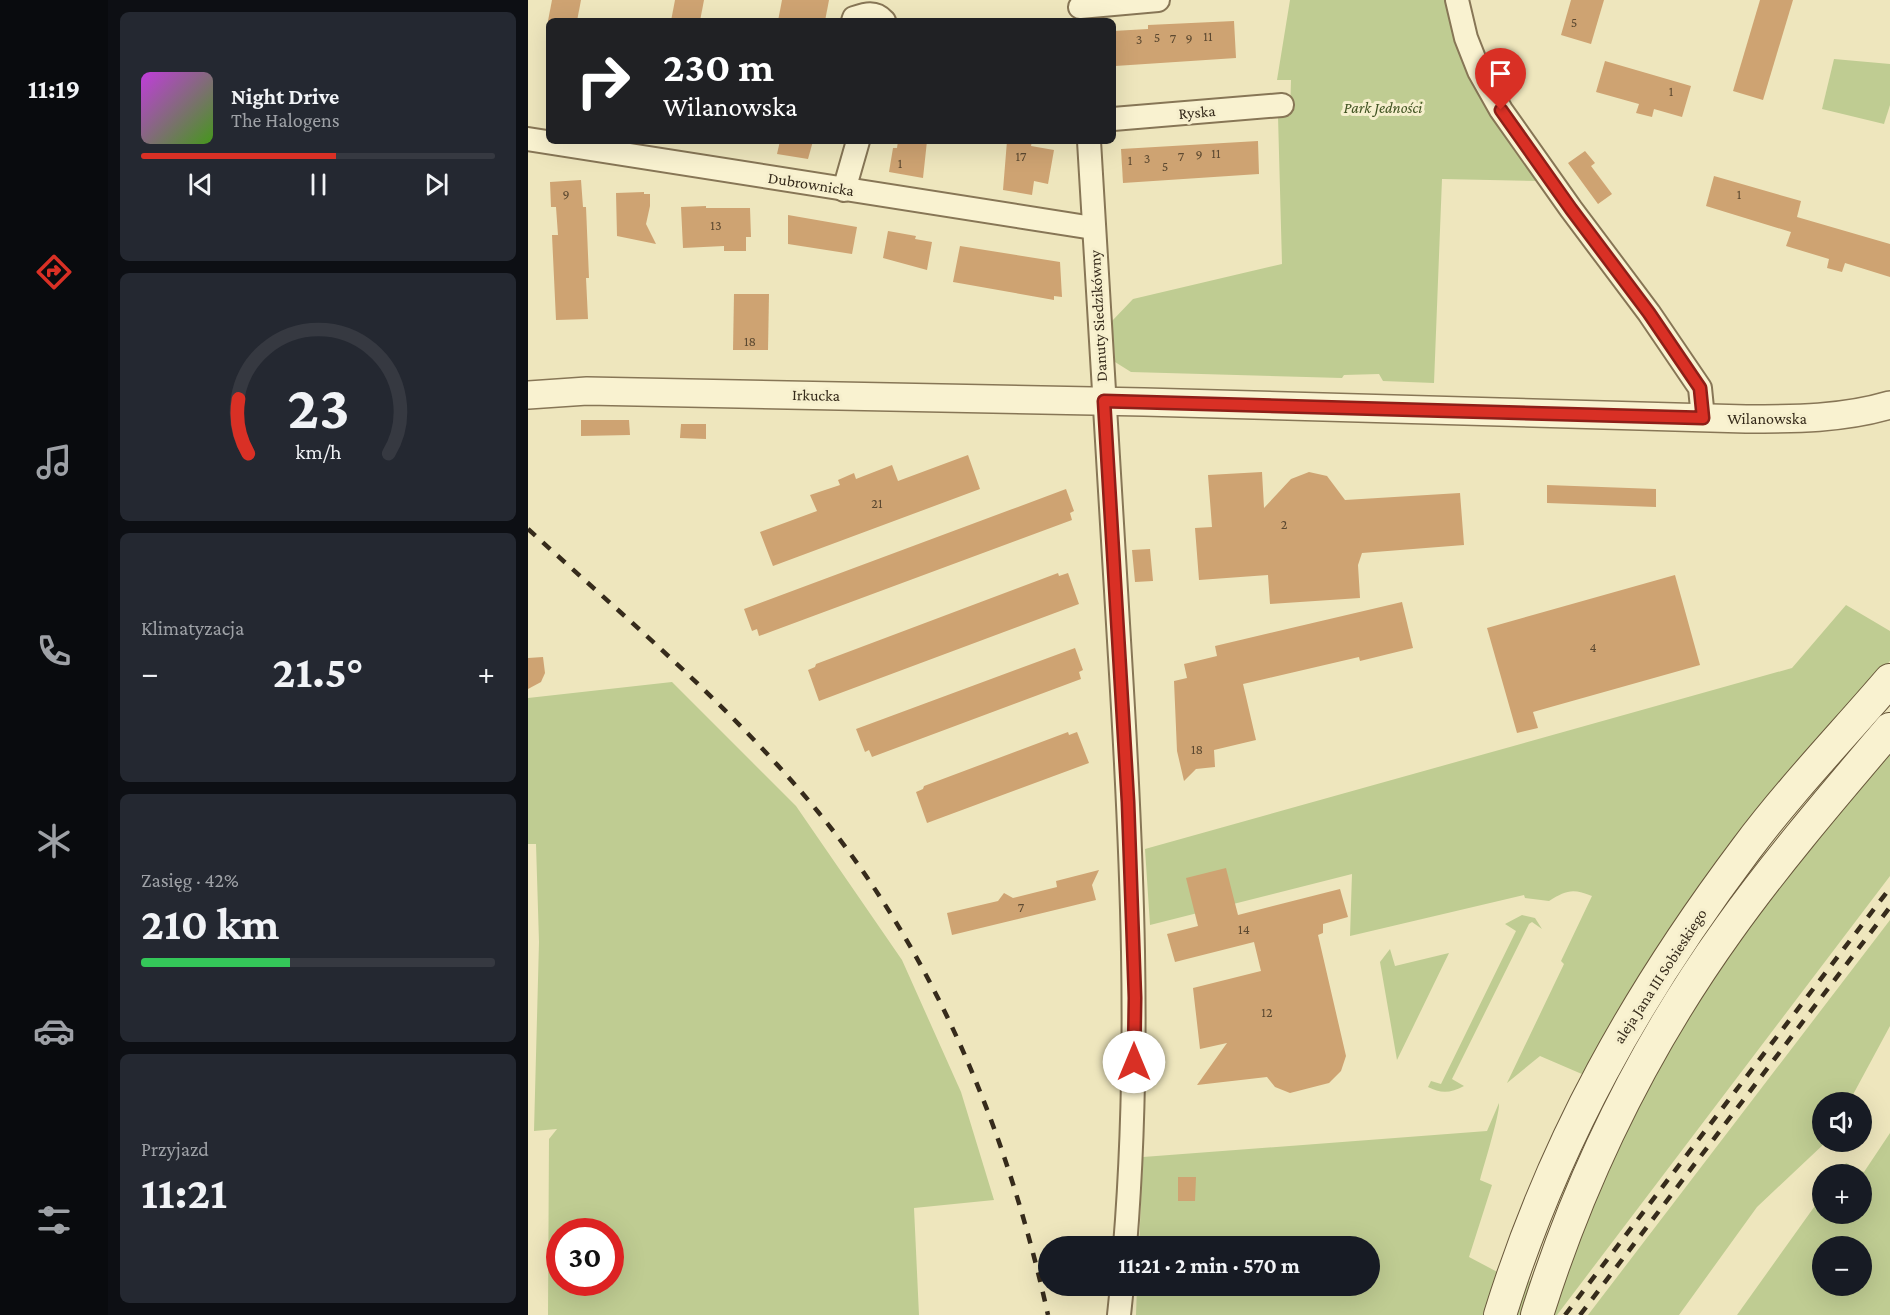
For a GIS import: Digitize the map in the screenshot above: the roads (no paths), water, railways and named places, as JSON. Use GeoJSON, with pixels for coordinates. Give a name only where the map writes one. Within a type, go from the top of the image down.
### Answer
{"type":"FeatureCollection","features":[{"type":"Feature","properties":{"kind":"main road","name":"aleja Jana III Sobieskiego"},"geometry":{"type":"LineString","coordinates":[[1500,1315],[1544,1190],[1572,1128],[1611,1052],[1674,950],[1747,847],[1890,680]]}},
{"type":"Feature","properties":{"kind":"main road","name":"aleja Jana III Sobieskiego"},"geometry":{"type":"LineString","coordinates":[[1537,1315],[1580,1197],[1645,1062],[1680,1003],[1769,874],[1890,729]]}},
{"type":"Feature","properties":{"kind":"street"},"geometry":{"type":"LineString","coordinates":[[1081,9],[1158,0]]}},
{"type":"Feature","properties":{"kind":"street"},"geometry":{"type":"LineString","coordinates":[[1457,0],[1466,38],[1479,71],[1501,110],[1649,313],[1700,388],[1703,418]]}},
{"type":"Feature","properties":{"kind":"street"},"geometry":{"type":"LineString","coordinates":[[854,18],[867,13],[881,18]]}},
{"type":"Feature","properties":{"kind":"street","name":"Ryska"},"geometry":{"type":"LineString","coordinates":[[1116,119],[1282,105]]}},
{"type":"Feature","properties":{"kind":"street","name":"Dubrownicka"},"geometry":{"type":"LineString","coordinates":[[528,139],[546,141]]}},
{"type":"Feature","properties":{"kind":"street","name":"Dubrownicka"},"geometry":{"type":"LineString","coordinates":[[567,144],[846,180],[1093,228]]}},
{"type":"Feature","properties":{"kind":"street"},"geometry":{"type":"LineString","coordinates":[[846,180],[848,144]]}},
{"type":"Feature","properties":{"kind":"street"},"geometry":{"type":"LineString","coordinates":[[846,180],[857,144]]}},
{"type":"Feature","properties":{"kind":"street","name":"Danuty Siedzikówny"},"geometry":{"type":"LineString","coordinates":[[1089,144],[1126,771],[1135,998],[1134,1137],[1126,1236]]}},
{"type":"Feature","properties":{"kind":"street","name":"Irkucka"},"geometry":{"type":"LineString","coordinates":[[528,395],[586,391],[1104,401]]}},
{"type":"Feature","properties":{"kind":"street","name":"Wilanowska"},"geometry":{"type":"LineString","coordinates":[[1104,401],[1802,419],[1866,413],[1890,405]]}},
{"type":"Feature","properties":{"kind":"street"},"geometry":{"type":"LineString","coordinates":[[1119,1315],[1121,1296]]}},
{"type":"Feature","properties":{"kind":"railway"},"geometry":{"type":"LineString","coordinates":[[528,529],[716,701],[786,774],[861,869],[899,927],[933,988],[963,1050],[1012,1181],[1032,1247],[1048,1315]]}},
{"type":"Feature","properties":{"kind":"railway"},"geometry":{"type":"LineString","coordinates":[[1565,1315],[1890,888]]}},
{"type":"Feature","properties":{"kind":"railway"},"geometry":{"type":"LineString","coordinates":[[1580,1315],[1890,907]]}},
{"type":"Feature","properties":{"kind":"park label","name":"Park Jedności"},"geometry":{"type":"Point","coordinates":[1383,107]}}]}
